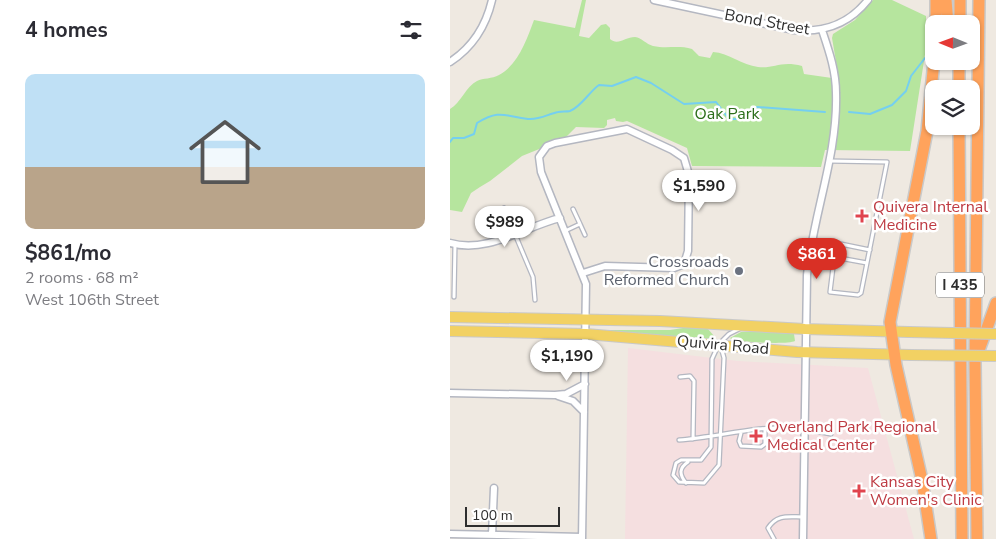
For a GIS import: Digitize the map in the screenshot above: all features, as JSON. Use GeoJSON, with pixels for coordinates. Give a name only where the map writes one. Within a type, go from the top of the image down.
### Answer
{"type":"FeatureCollection","features":[{"type":"Feature","properties":{"kind":"highway"},"geometry":{"type":"LineString","coordinates":[[936,0],[936,15]]}},
{"type":"Feature","properties":{"kind":"highway"},"geometry":{"type":"LineString","coordinates":[[946,0],[947,15]]}},
{"type":"Feature","properties":{"kind":"highway"},"geometry":{"type":"LineString","coordinates":[[960,0],[960,15]]}},
{"type":"Feature","properties":{"kind":"highway","name":"I 435"},"geometry":{"type":"LineString","coordinates":[[977,539],[975,362],[979,0]]}},
{"type":"Feature","properties":{"kind":"highway"},"geometry":{"type":"LineString","coordinates":[[931,539],[916,448],[894,355],[890,322],[927,131],[933,70]]}},
{"type":"Feature","properties":{"kind":"highway","name":"I 435"},"geometry":{"type":"LineString","coordinates":[[959,135],[962,539]]}},
{"type":"Feature","properties":{"kind":"highway"},"geometry":{"type":"LineString","coordinates":[[975,362],[996,303]]}},
{"type":"Feature","properties":{"kind":"main road","name":"Quivira Road"},"geometry":{"type":"LineString","coordinates":[[450,318],[586,320],[805,329],[996,334]]}},
{"type":"Feature","properties":{"kind":"main road","name":"Quivira Road"},"geometry":{"type":"LineString","coordinates":[[450,331],[586,334],[720,344],[804,353],[996,356]]}},
{"type":"Feature","properties":{"kind":"street"},"geometry":{"type":"LineString","coordinates":[[450,62],[475,38],[483,26],[492,0]]}},
{"type":"Feature","properties":{"kind":"street","name":"Bond Street"},"geometry":{"type":"LineString","coordinates":[[654,0],[794,30],[813,32],[822,30]]}},
{"type":"Feature","properties":{"kind":"street"},"geometry":{"type":"LineString","coordinates":[[803,539],[804,353],[807,275],[811,241],[835,125],[836,92],[831,54],[822,30],[846,20],[868,0]]}},
{"type":"Feature","properties":{"kind":"street"},"geometry":{"type":"LineString","coordinates":[[450,534],[582,538],[586,284],[541,172],[539,157],[547,146],[555,143],[627,129],[672,150],[686,160],[689,175],[688,251],[684,264],[674,268],[601,266],[582,273]]}},
{"type":"Feature","properties":{"kind":"street"},"geometry":{"type":"LineString","coordinates":[[453,244],[480,246],[560,218]]}},
{"type":"Feature","properties":{"kind":"street"},"geometry":{"type":"LineString","coordinates":[[450,393],[554,395],[566,394],[584,384]]}},
{"type":"Feature","properties":{"kind":"street"},"geometry":{"type":"LineString","coordinates":[[554,395],[573,401],[584,412]]}},
{"type":"Feature","properties":{"kind":"street"},"geometry":{"type":"LineString","coordinates":[[492,535],[494,488]]}},
{"type":"Feature","properties":{"kind":"lane"},"geometry":{"type":"LineString","coordinates":[[828,161],[887,162],[861,294],[830,292],[836,243]]}},
{"type":"Feature","properties":{"kind":"lane"},"geometry":{"type":"LineString","coordinates":[[502,238],[493,217],[504,208],[534,277],[535,300]]}},
{"type":"Feature","properties":{"kind":"lane"},"geometry":{"type":"LineString","coordinates":[[573,209],[585,235]]}},
{"type":"Feature","properties":{"kind":"lane"},"geometry":{"type":"LineString","coordinates":[[565,232],[580,224]]}},
{"type":"Feature","properties":{"kind":"lane"},"geometry":{"type":"LineString","coordinates":[[811,241],[836,243],[870,250]]}},
{"type":"Feature","properties":{"kind":"lane"},"geometry":{"type":"LineString","coordinates":[[453,244],[454,298]]}},
{"type":"Feature","properties":{"kind":"lane"},"geometry":{"type":"LineString","coordinates":[[834,257],[867,263]]}},
{"type":"Feature","properties":{"kind":"lane"},"geometry":{"type":"LineString","coordinates":[[720,344],[724,358],[719,465],[704,482],[686,483],[676,479],[673,470],[676,463],[681,460],[701,460],[706,456],[711,447],[712,359],[720,344],[723,339],[737,330],[766,331],[777,327]]}},
{"type":"Feature","properties":{"kind":"lane"},"geometry":{"type":"LineString","coordinates":[[680,377],[690,376],[694,381],[693,439]]}},
{"type":"Feature","properties":{"kind":"lane"},"geometry":{"type":"LineString","coordinates":[[740,432],[739,441],[741,446],[761,447],[765,444],[765,429]]}},
{"type":"Feature","properties":{"kind":"lane"},"geometry":{"type":"LineString","coordinates":[[679,440],[711,438],[765,429],[804,429],[831,434]]}},
{"type":"Feature","properties":{"kind":"lane"},"geometry":{"type":"LineString","coordinates":[[686,483],[680,473],[681,467],[689,461]]}},
{"type":"Feature","properties":{"kind":"lane"},"geometry":{"type":"LineString","coordinates":[[774,539],[768,528],[772,521],[781,516],[803,517]]}},
{"type":"Feature","properties":{"kind":"shaded area","name":"Overland Park Regional Medical Center"},"geometry":{"type":"Polygon","coordinates":[[[628,348],[738,361],[868,368],[914,539],[625,539],[628,348]]]}},
{"type":"Feature","properties":{"kind":"green space","name":"Oak Park"},"geometry":{"type":"Polygon","coordinates":[[[582,0],[586,0],[579,36],[589,38],[601,25],[606,24],[610,28],[610,39],[616,42],[635,37],[653,46],[692,49],[699,56],[710,58],[713,52],[719,53],[758,67],[795,64],[802,66],[804,74],[839,79],[832,38],[833,34],[855,20],[873,0],[892,0],[925,16],[925,54],[910,151],[825,150],[821,167],[692,166],[687,148],[627,121],[616,121],[615,118],[607,120],[607,125],[604,128],[576,127],[564,139],[522,156],[471,193],[462,212],[450,210],[450,109],[473,83],[506,71],[521,51],[534,20],[575,28],[582,0]]]}},
{"type":"Feature","properties":{"kind":"green space"},"geometry":{"type":"Polygon","coordinates":[[[696,326],[708,329],[715,337],[711,339],[609,332],[609,330],[670,330],[696,326]]]}},
{"type":"Feature","properties":{"kind":"green space"},"geometry":{"type":"Polygon","coordinates":[[[779,331],[794,334],[795,341],[782,343],[741,341],[730,338],[741,332],[779,331]]]}},
{"type":"Feature","properties":{"kind":"waterway"},"geometry":{"type":"LineString","coordinates":[[849,112],[870,114],[892,105],[906,91],[911,76],[925,58]]}},
{"type":"Feature","properties":{"kind":"waterway"},"geometry":{"type":"LineString","coordinates":[[450,142],[453,138],[464,138],[474,134],[477,123],[491,116],[502,115],[532,119],[570,111],[578,106],[599,85],[612,86],[636,77],[651,83],[684,104],[716,102],[729,119],[738,119],[757,107],[825,112]]}},
{"type":"Feature","properties":{"kind":"place","name":"Quivera Internal Medicine"},"geometry":{"type":"Point","coordinates":[862,216]}},
{"type":"Feature","properties":{"kind":"place","name":"Crossroads Reformed Church"},"geometry":{"type":"Point","coordinates":[739,271]}},
{"type":"Feature","properties":{"kind":"place","name":"Overland Park Regional Medical Center"},"geometry":{"type":"Point","coordinates":[756,436]}},
{"type":"Feature","properties":{"kind":"place","name":"Kansas City Women's Clinic"},"geometry":{"type":"Point","coordinates":[859,491]}}]}
